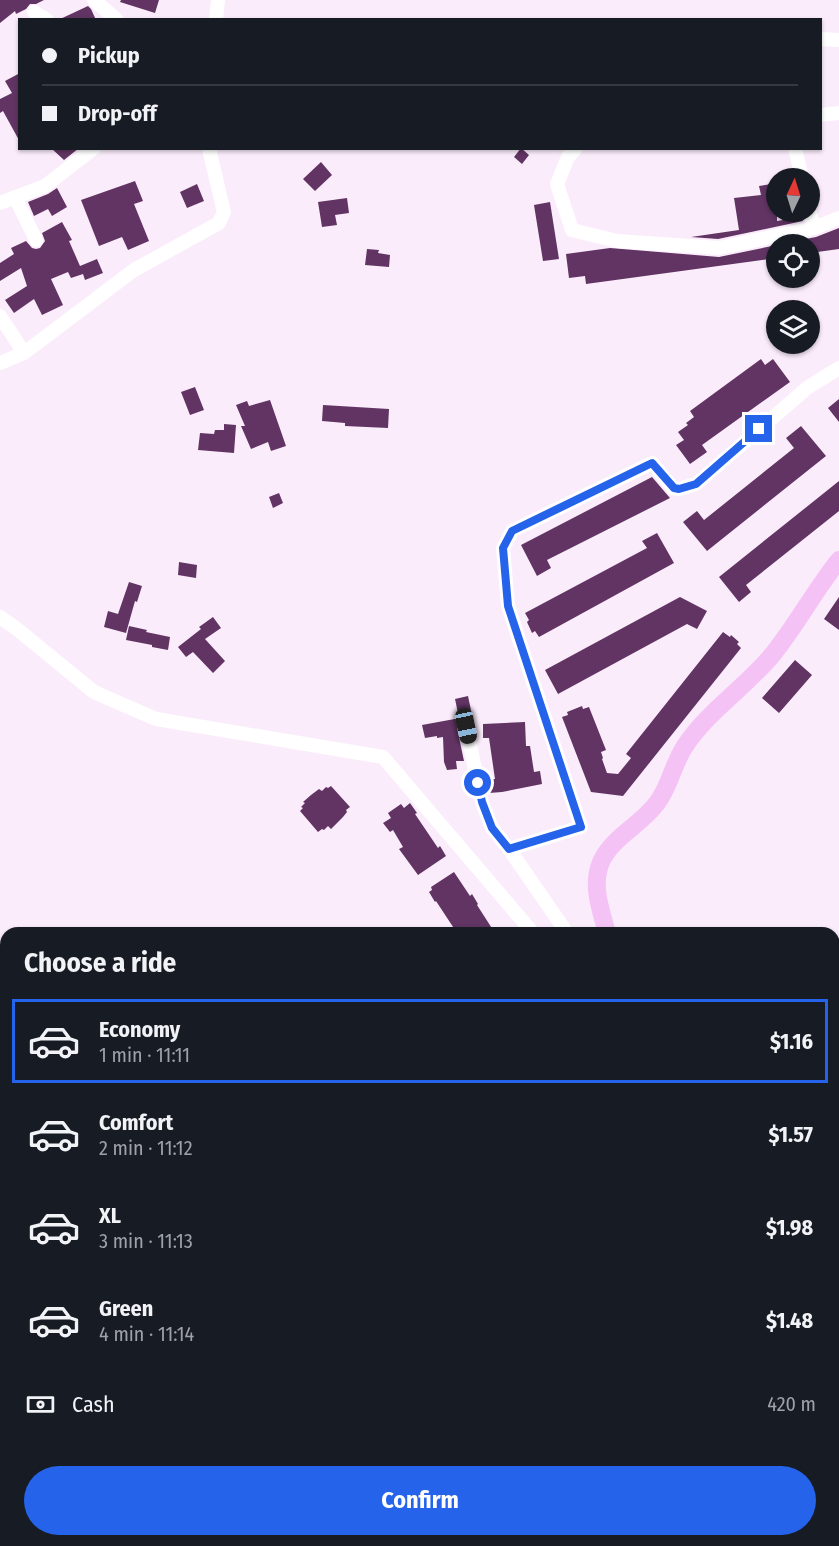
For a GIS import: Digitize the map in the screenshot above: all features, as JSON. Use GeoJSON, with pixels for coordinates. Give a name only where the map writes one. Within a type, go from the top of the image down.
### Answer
{"type":"FeatureCollection","features":[{"type":"Feature","properties":{"kind":"main road"},"geometry":{"type":"LineString","coordinates":[[605,927],[597,898],[597,882],[600,864],[607,851],[646,817],[659,802],[685,745],[773,654],[839,560]]}},
{"type":"Feature","properties":{"kind":"street"},"geometry":{"type":"LineString","coordinates":[[94,0],[115,18]]}},
{"type":"Feature","properties":{"kind":"street"},"geometry":{"type":"LineString","coordinates":[[216,18],[218,0]]}},
{"type":"Feature","properties":{"kind":"street"},"geometry":{"type":"LineString","coordinates":[[34,12],[44,18]]}},
{"type":"Feature","properties":{"kind":"street"},"geometry":{"type":"LineString","coordinates":[[822,39],[839,39]]}},
{"type":"Feature","properties":{"kind":"street"},"geometry":{"type":"LineString","coordinates":[[822,116],[839,113]]}},
{"type":"Feature","properties":{"kind":"street"},"geometry":{"type":"LineString","coordinates":[[0,203],[45,186],[91,150]]}},
{"type":"Feature","properties":{"kind":"street"},"geometry":{"type":"LineString","coordinates":[[0,363],[24,352],[134,270],[219,223],[224,212],[211,150]]}},
{"type":"Feature","properties":{"kind":"street"},"geometry":{"type":"LineString","coordinates":[[574,150],[568,157],[557,184],[572,230],[617,242],[719,248],[814,228],[839,218]]}},
{"type":"Feature","properties":{"kind":"street"},"geometry":{"type":"LineString","coordinates":[[795,150],[800,168]]}},
{"type":"Feature","properties":{"kind":"street"},"geometry":{"type":"LineString","coordinates":[[15,197],[36,240]]}},
{"type":"Feature","properties":{"kind":"street"},"geometry":{"type":"LineString","coordinates":[[812,222],[814,228]]}},
{"type":"Feature","properties":{"kind":"street"},"geometry":{"type":"LineString","coordinates":[[0,316],[24,352]]}},
{"type":"Feature","properties":{"kind":"street"},"geometry":{"type":"LineString","coordinates":[[509,849],[581,827],[508,606],[503,548],[512,531],[652,463],[674,488],[679,489],[696,484],[807,388],[839,368]]}},
{"type":"Feature","properties":{"kind":"street"},"geometry":{"type":"LineString","coordinates":[[0,617],[94,692],[156,718],[382,757],[528,927]]}},
{"type":"Feature","properties":{"kind":"street"},"geometry":{"type":"LineString","coordinates":[[466,726],[482,802],[492,828],[563,927]]}},
{"type":"Feature","properties":{"kind":"building"},"geometry":{"type":"Polygon","coordinates":[[[0,0],[44,0],[30,4],[16,14],[15,11],[0,23],[0,0]]]}},
{"type":"Feature","properties":{"kind":"building"},"geometry":{"type":"Polygon","coordinates":[[[121,0],[159,0],[155,13],[120,2],[121,0]]]}},
{"type":"Feature","properties":{"kind":"building"},"geometry":{"type":"Polygon","coordinates":[[[88,6],[95,18],[62,18],[88,6]]]}},
{"type":"Feature","properties":{"kind":"building"},"geometry":{"type":"Polygon","coordinates":[[[18,74],[18,138],[3,111],[0,113],[0,99],[12,93],[5,81],[18,74]]]}},
{"type":"Feature","properties":{"kind":"building"},"geometry":{"type":"Polygon","coordinates":[[[53,150],[76,150],[64,160],[53,150]]]}},
{"type":"Feature","properties":{"kind":"building"},"geometry":{"type":"Polygon","coordinates":[[[519,150],[529,155],[522,164],[514,157],[519,150]]]}},
{"type":"Feature","properties":{"kind":"building"},"geometry":{"type":"Polygon","coordinates":[[[321,162],[332,175],[315,191],[303,179],[321,162]]]}},
{"type":"Feature","properties":{"kind":"building"},"geometry":{"type":"Polygon","coordinates":[[[135,181],[143,201],[134,204],[149,241],[128,250],[122,237],[99,246],[81,200],[135,181]]]}},
{"type":"Feature","properties":{"kind":"building"},"geometry":{"type":"Polygon","coordinates":[[[197,184],[204,201],[187,208],[180,192],[197,184]]]}},
{"type":"Feature","properties":{"kind":"building"},"geometry":{"type":"Polygon","coordinates":[[[766,185],[766,222],[798,222],[718,239],[691,237],[739,230],[734,198],[761,195],[759,186],[766,185]]]}},
{"type":"Feature","properties":{"kind":"building"},"geometry":{"type":"Polygon","coordinates":[[[57,188],[67,207],[52,216],[48,209],[34,216],[28,202],[57,188]]]}},
{"type":"Feature","properties":{"kind":"building"},"geometry":{"type":"Polygon","coordinates":[[[347,198],[349,213],[335,215],[337,225],[322,227],[318,202],[347,198]]]}},
{"type":"Feature","properties":{"kind":"building"},"geometry":{"type":"Polygon","coordinates":[[[550,202],[559,259],[543,261],[534,205],[550,202]]]}},
{"type":"Feature","properties":{"kind":"building"},"geometry":{"type":"Polygon","coordinates":[[[62,222],[72,240],[69,241],[80,266],[97,259],[103,273],[85,280],[83,274],[71,278],[68,272],[51,279],[63,305],[42,315],[34,299],[14,313],[5,300],[27,286],[21,268],[0,281],[0,263],[14,254],[11,248],[26,241],[32,248],[40,248],[45,241],[42,233],[62,222]]]}},
{"type":"Feature","properties":{"kind":"building"},"geometry":{"type":"Polygon","coordinates":[[[839,228],[839,249],[820,252],[820,235],[839,228]]]}},
{"type":"Feature","properties":{"kind":"building"},"geometry":{"type":"Polygon","coordinates":[[[766,247],[766,259],[586,284],[585,276],[569,278],[566,254],[610,248],[719,257],[766,247]]]}},
{"type":"Feature","properties":{"kind":"building"},"geometry":{"type":"Polygon","coordinates":[[[367,249],[379,250],[378,253],[390,255],[389,267],[365,265],[367,249]]]}},
{"type":"Feature","properties":{"kind":"building"},"geometry":{"type":"Polygon","coordinates":[[[761,359],[765,365],[773,359],[790,382],[702,445],[707,452],[690,464],[676,445],[684,440],[678,432],[694,417],[690,411],[761,359]]]}},
{"type":"Feature","properties":{"kind":"building"},"geometry":{"type":"Polygon","coordinates":[[[195,387],[204,410],[190,415],[181,392],[195,387]]]}},
{"type":"Feature","properties":{"kind":"building"},"geometry":{"type":"Polygon","coordinates":[[[839,399],[839,422],[828,408],[839,399]]]}},
{"type":"Feature","properties":{"kind":"building"},"geometry":{"type":"Polygon","coordinates":[[[270,400],[286,446],[271,451],[268,442],[251,449],[241,426],[245,426],[236,405],[247,401],[249,406],[270,400]]]}},
{"type":"Feature","properties":{"kind":"building"},"geometry":{"type":"Polygon","coordinates":[[[323,405],[389,409],[388,428],[345,426],[345,423],[322,421],[323,405]]]}},
{"type":"Feature","properties":{"kind":"building"},"geometry":{"type":"Polygon","coordinates":[[[224,424],[236,425],[234,453],[198,450],[200,433],[214,434],[215,430],[224,430],[224,424]]]}},
{"type":"Feature","properties":{"kind":"building"},"geometry":{"type":"Polygon","coordinates":[[[801,426],[826,456],[707,551],[683,522],[697,511],[704,520],[794,448],[786,438],[801,426]]]}},
{"type":"Feature","properties":{"kind":"building"},"geometry":{"type":"Polygon","coordinates":[[[652,477],[670,498],[547,560],[551,568],[537,576],[521,545],[652,477]]]}},
{"type":"Feature","properties":{"kind":"building"},"geometry":{"type":"Polygon","coordinates":[[[839,481],[839,511],[746,585],[751,592],[739,602],[719,577],[839,481]]]}},
{"type":"Feature","properties":{"kind":"building"},"geometry":{"type":"Polygon","coordinates":[[[279,493],[283,503],[273,508],[269,497],[279,493]]]}},
{"type":"Feature","properties":{"kind":"building"},"geometry":{"type":"Polygon","coordinates":[[[657,533],[674,563],[539,637],[535,631],[532,633],[525,613],[647,548],[642,541],[657,533]]]}},
{"type":"Feature","properties":{"kind":"building"},"geometry":{"type":"Polygon","coordinates":[[[179,562],[197,565],[196,578],[178,575],[179,562]]]}},
{"type":"Feature","properties":{"kind":"building"},"geometry":{"type":"Polygon","coordinates":[[[129,582],[142,586],[126,633],[104,627],[108,611],[118,614],[129,582]]]}},
{"type":"Feature","properties":{"kind":"building"},"geometry":{"type":"Polygon","coordinates":[[[680,597],[707,611],[697,629],[687,624],[558,694],[545,670],[680,597]]]}},
{"type":"Feature","properties":{"kind":"building"},"geometry":{"type":"Polygon","coordinates":[[[839,597],[839,630],[824,619],[839,597]]]}},
{"type":"Feature","properties":{"kind":"building"},"geometry":{"type":"Polygon","coordinates":[[[213,617],[221,628],[205,639],[225,661],[213,673],[193,652],[186,657],[178,647],[213,617]]]}},
{"type":"Feature","properties":{"kind":"building"},"geometry":{"type":"Polygon","coordinates":[[[129,626],[170,637],[168,650],[126,640],[129,626]]]}},
{"type":"Feature","properties":{"kind":"building"},"geometry":{"type":"Polygon","coordinates":[[[723,632],[739,642],[737,644],[741,648],[623,796],[591,792],[562,717],[568,715],[567,712],[582,706],[583,709],[589,707],[606,750],[601,752],[607,773],[618,774],[631,758],[626,754],[723,632]]]}},
{"type":"Feature","properties":{"kind":"building"},"geometry":{"type":"Polygon","coordinates":[[[795,660],[812,675],[779,713],[762,698],[795,660]]]}},
{"type":"Feature","properties":{"kind":"building"},"geometry":{"type":"Polygon","coordinates":[[[468,696],[472,715],[459,718],[455,699],[468,696]]]}},
{"type":"Feature","properties":{"kind":"building"},"geometry":{"type":"Polygon","coordinates":[[[460,718],[457,728],[464,761],[456,761],[457,769],[447,770],[444,762],[443,737],[425,738],[422,725],[460,718]]]}},
{"type":"Feature","properties":{"kind":"building"},"geometry":{"type":"Polygon","coordinates":[[[525,722],[526,746],[530,746],[534,772],[540,771],[542,784],[489,793],[488,779],[495,779],[489,738],[483,738],[483,724],[525,722]]]}},
{"type":"Feature","properties":{"kind":"building"},"geometry":{"type":"Polygon","coordinates":[[[331,786],[350,807],[331,829],[328,826],[318,832],[300,811],[303,808],[301,807],[305,803],[303,802],[319,789],[322,791],[331,786]]]}},
{"type":"Feature","properties":{"kind":"building"},"geometry":{"type":"Polygon","coordinates":[[[410,803],[438,848],[440,846],[446,856],[418,875],[399,849],[403,847],[393,830],[390,832],[383,823],[391,818],[388,813],[401,804],[404,808],[410,803]]]}},
{"type":"Feature","properties":{"kind":"building"},"geometry":{"type":"Polygon","coordinates":[[[454,872],[470,896],[472,894],[491,927],[453,927],[429,892],[432,890],[431,887],[454,872]]]}},
{"type":"Feature","properties":{"kind":"route"},"geometry":{"type":"LineString","coordinates":[[478,783],[482,802],[492,828],[509,849],[581,827],[508,606],[503,548],[512,531],[652,463],[674,488],[679,489],[696,484],[759,429]]}}]}
